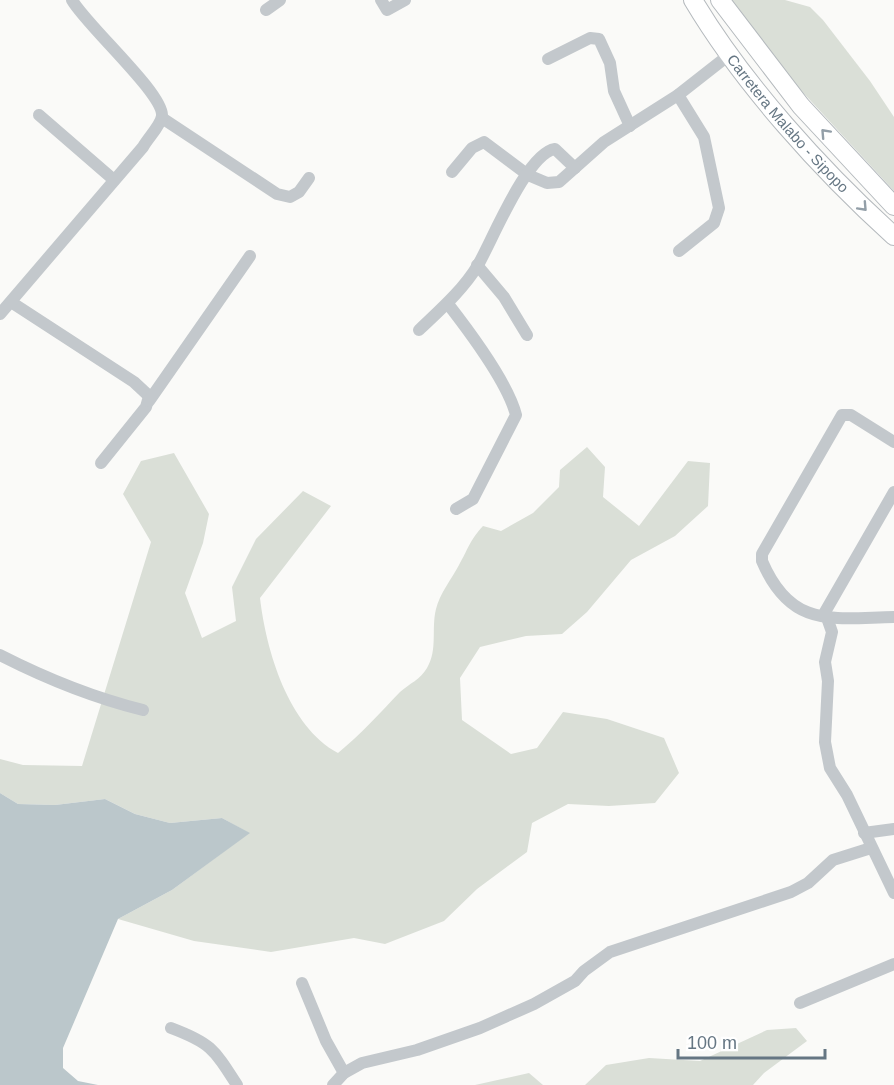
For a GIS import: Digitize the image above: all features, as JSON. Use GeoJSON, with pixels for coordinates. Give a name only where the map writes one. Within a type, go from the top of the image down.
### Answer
{"type":"FeatureCollection","features":[{"type":"Feature","properties":{"kind":"highway","name":"Carretera Malabo - Sipopo"},"geometry":{"type":"LineString","coordinates":[[693,0],[729,55],[789,127],[894,237]]}},
{"type":"Feature","properties":{"kind":"highway","name":"Carretera Malabo - Sipopo"},"geometry":{"type":"LineString","coordinates":[[720,0],[801,106],[894,206]]}},
{"type":"Feature","properties":{"kind":"street"},"geometry":{"type":"LineString","coordinates":[[0,314],[143,147],[162,118],[162,108],[149,90],[72,0]]}},
{"type":"Feature","properties":{"kind":"street"},"geometry":{"type":"LineString","coordinates":[[266,10],[280,0]]}},
{"type":"Feature","properties":{"kind":"street"},"geometry":{"type":"LineString","coordinates":[[381,0],[387,10],[405,0]]}},
{"type":"Feature","properties":{"kind":"street"},"geometry":{"type":"LineString","coordinates":[[548,59],[590,38],[599,39],[610,63],[614,91],[630,126]]}},
{"type":"Feature","properties":{"kind":"street"},"geometry":{"type":"LineString","coordinates":[[452,172],[472,148],[484,142],[528,175],[553,183],[575,168],[604,142],[678,95],[729,55]]}},
{"type":"Feature","properties":{"kind":"street"},"geometry":{"type":"LineString","coordinates":[[678,95],[704,137],[719,208],[714,223],[679,251]]}},
{"type":"Feature","properties":{"kind":"street"},"geometry":{"type":"LineString","coordinates":[[39,116],[114,180]]}},
{"type":"Feature","properties":{"kind":"street"},"geometry":{"type":"LineString","coordinates":[[162,118],[277,194],[290,197],[299,192],[309,178]]}},
{"type":"Feature","properties":{"kind":"street"},"geometry":{"type":"LineString","coordinates":[[419,330],[448,304],[477,266],[503,212],[528,175],[552,149],[560,151],[575,168]]}},
{"type":"Feature","properties":{"kind":"street"},"geometry":{"type":"LineString","coordinates":[[101,463],[149,401],[250,256]]}},
{"type":"Feature","properties":{"kind":"street"},"geometry":{"type":"LineString","coordinates":[[477,266],[504,297],[527,335]]}},
{"type":"Feature","properties":{"kind":"street"},"geometry":{"type":"LineString","coordinates":[[11,302],[134,382],[149,396],[149,401]]}},
{"type":"Feature","properties":{"kind":"street"},"geometry":{"type":"LineString","coordinates":[[448,304],[476,342],[510,398],[516,415],[476,493],[469,502],[456,509]]}},
{"type":"Feature","properties":{"kind":"street"},"geometry":{"type":"LineString","coordinates":[[894,442],[851,415],[842,415],[762,554],[765,568],[789,602],[805,613],[825,618],[894,617]]}},
{"type":"Feature","properties":{"kind":"street"},"geometry":{"type":"LineString","coordinates":[[894,492],[827,604],[825,618],[832,633],[826,653],[825,742],[830,768],[848,795],[864,834],[894,893]]}},
{"type":"Feature","properties":{"kind":"street"},"geometry":{"type":"LineString","coordinates":[[0,655],[53,682],[98,699],[143,710]]}},
{"type":"Feature","properties":{"kind":"street"},"geometry":{"type":"LineString","coordinates":[[864,834],[894,829]]}},
{"type":"Feature","properties":{"kind":"street"},"geometry":{"type":"LineString","coordinates":[[333,1085],[344,1073],[362,1063],[417,1050],[480,1028],[564,988],[610,952],[791,892],[808,883],[833,860],[871,848]]}},
{"type":"Feature","properties":{"kind":"street"},"geometry":{"type":"LineString","coordinates":[[800,1003],[894,964]]}},
{"type":"Feature","properties":{"kind":"street"},"geometry":{"type":"LineString","coordinates":[[302,983],[326,1041],[344,1073]]}},
{"type":"Feature","properties":{"kind":"street"},"geometry":{"type":"LineString","coordinates":[[171,1029],[201,1039],[215,1051],[237,1085]]}},
{"type":"Feature","properties":{"kind":"shaded area"},"geometry":{"type":"Polygon","coordinates":[[[730,0],[785,0],[810,7],[823,20],[870,81],[894,117],[894,191],[797,86],[730,0]]]}},
{"type":"Feature","properties":{"kind":"shaded area"},"geometry":{"type":"Polygon","coordinates":[[[587,447],[605,467],[603,497],[639,526],[688,461],[710,463],[708,506],[675,536],[631,560],[587,612],[562,634],[526,636],[480,647],[460,678],[462,720],[511,754],[537,748],[563,712],[607,719],[664,738],[679,773],[655,803],[609,806],[568,804],[532,823],[527,852],[477,889],[444,921],[385,944],[354,938],[271,952],[194,941],[118,919],[172,890],[249,833],[222,818],[170,823],[135,814],[105,799],[55,805],[18,804],[0,793],[0,759],[23,765],[82,766],[151,542],[123,494],[141,461],[174,453],[209,514],[203,543],[185,593],[202,638],[236,621],[232,587],[256,539],[303,491],[331,506],[260,598],[268,640],[282,685],[306,725],[321,741],[338,753],[427,668],[432,654],[438,603],[483,526],[501,531],[533,513],[559,487],[560,470],[587,447]]]}},
{"type":"Feature","properties":{"kind":"shaded area"},"geometry":{"type":"Polygon","coordinates":[[[0,793],[18,804],[55,805],[105,799],[135,814],[170,823],[222,818],[250,833],[172,890],[118,919],[63,1048],[63,1068],[78,1081],[98,1085],[0,1085],[0,793]]]}},
{"type":"Feature","properties":{"kind":"shaded area"},"geometry":{"type":"Polygon","coordinates":[[[796,1028],[807,1041],[764,1073],[753,1085],[585,1085],[606,1065],[649,1058],[700,1061],[767,1030],[796,1028]]]}},
{"type":"Feature","properties":{"kind":"shaded area"},"geometry":{"type":"Polygon","coordinates":[[[529,1073],[543,1085],[475,1085],[529,1073]]]}}]}
